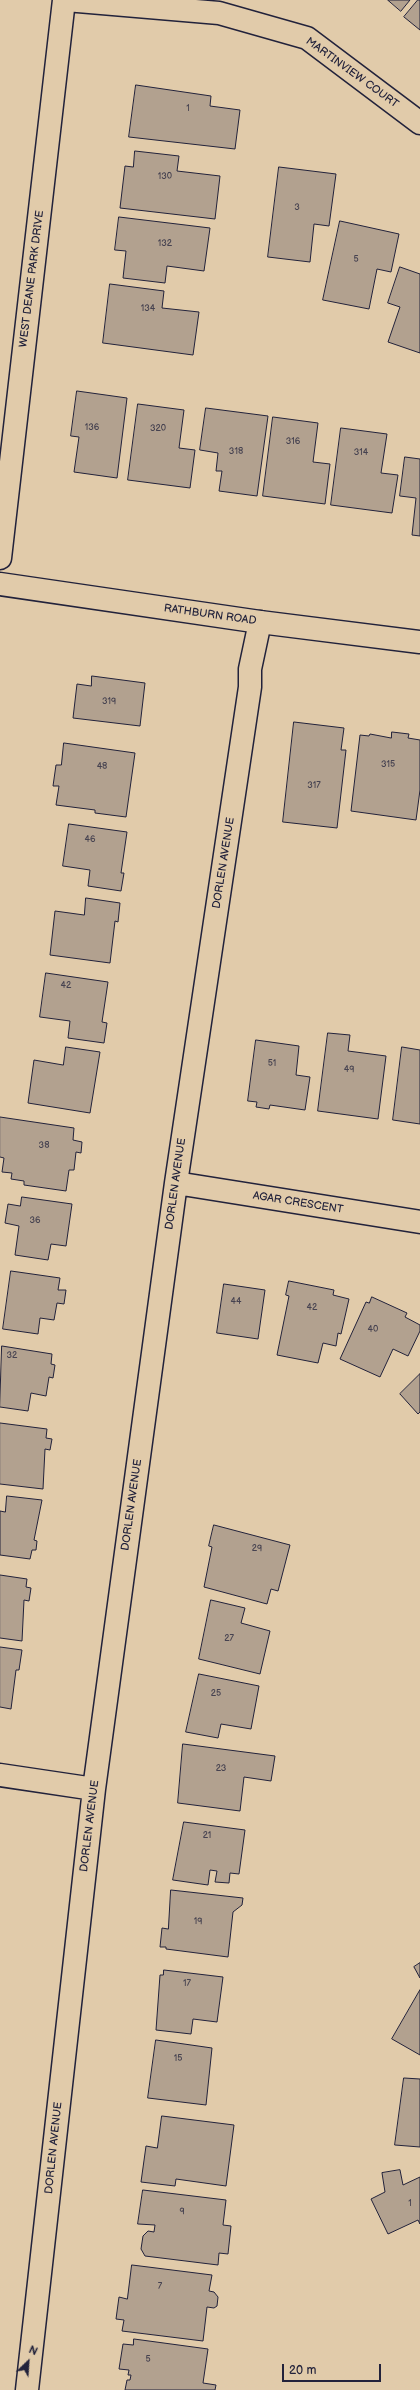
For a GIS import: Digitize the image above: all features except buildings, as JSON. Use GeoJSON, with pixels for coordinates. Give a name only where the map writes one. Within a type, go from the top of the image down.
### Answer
{"type":"FeatureCollection","features":[{"type":"Feature","properties":{"kind":"street","name":"MARTINVIEW COURT"},"geometry":{"type":"LineString","coordinates":[[65,0],[219,13],[307,38],[420,123]]}},
{"type":"Feature","properties":{"kind":"street","name":"WEST DEANE PARK DRIVE"},"geometry":{"type":"LineString","coordinates":[[0,558],[65,0]]}},
{"type":"Feature","properties":{"kind":"street","name":"RATHBURN ROAD"},"geometry":{"type":"LineString","coordinates":[[0,584],[260,622],[420,642]]}},
{"type":"Feature","properties":{"kind":"street","name":"DORLEN AVENUE"},"geometry":{"type":"LineString","coordinates":[[26,2390],[94,1789],[176,1183],[250,688],[250,670],[260,622]]}},
{"type":"Feature","properties":{"kind":"street","name":"AGAR CRESCENT"},"geometry":{"type":"LineString","coordinates":[[176,1183],[420,1222]]}},
{"type":"Feature","properties":{"kind":"street"},"geometry":{"type":"LineString","coordinates":[[0,1775],[94,1789]]}}]}
